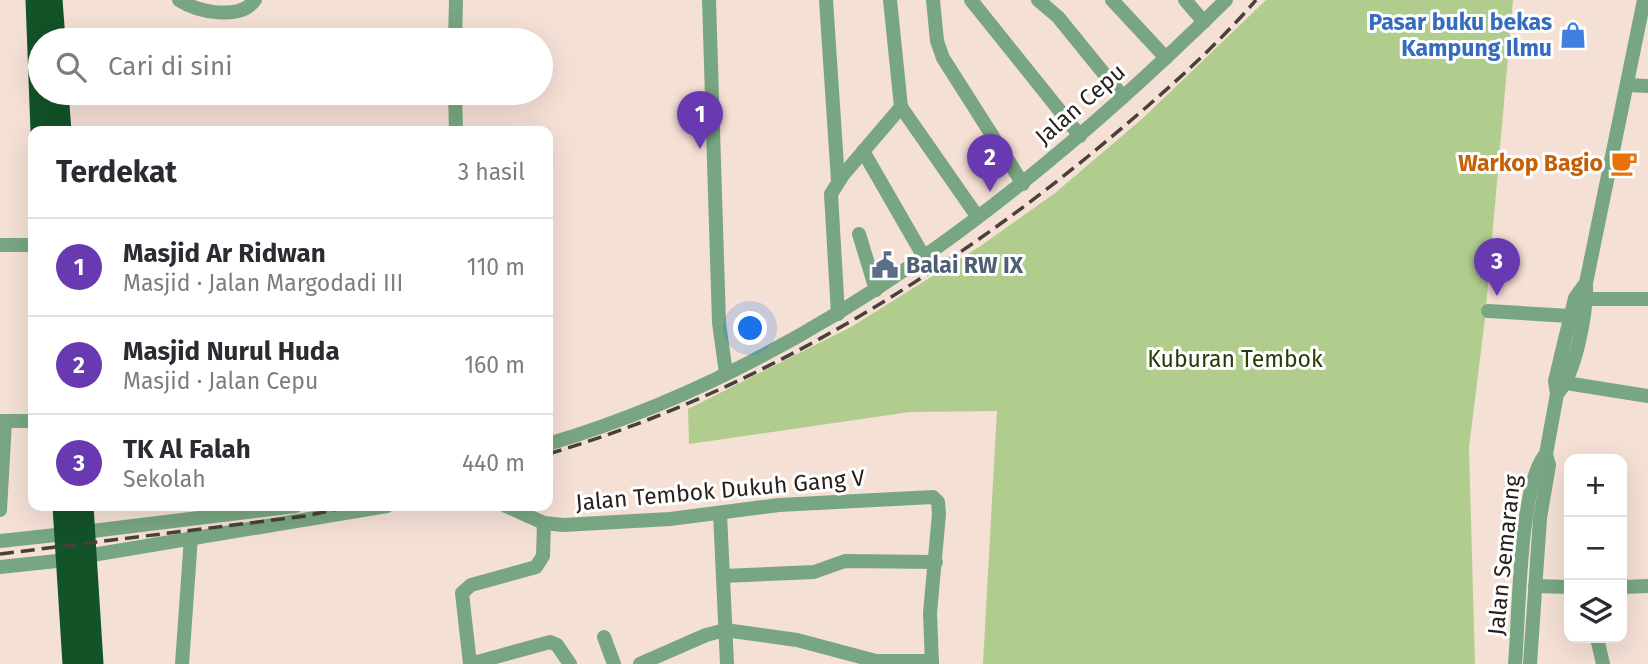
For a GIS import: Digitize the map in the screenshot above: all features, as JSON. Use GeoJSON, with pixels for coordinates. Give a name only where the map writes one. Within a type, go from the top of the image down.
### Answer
{"type":"FeatureCollection","features":[{"type":"Feature","properties":{"kind":"highway"},"geometry":{"type":"LineString","coordinates":[[36,0],[37,28]]}},
{"type":"Feature","properties":{"kind":"highway"},"geometry":{"type":"LineString","coordinates":[[52,0],[54,28]]}},
{"type":"Feature","properties":{"kind":"highway"},"geometry":{"type":"LineString","coordinates":[[40,105],[41,126]]}},
{"type":"Feature","properties":{"kind":"highway"},"geometry":{"type":"LineString","coordinates":[[59,105],[61,126]]}},
{"type":"Feature","properties":{"kind":"highway"},"geometry":{"type":"LineString","coordinates":[[65,511],[74,533],[93,664]]}},
{"type":"Feature","properties":{"kind":"highway"},"geometry":{"type":"LineString","coordinates":[[74,533],[81,511]]}},
{"type":"Feature","properties":{"kind":"highway"},"geometry":{"type":"LineString","coordinates":[[73,664],[76,558]]}},
{"type":"Feature","properties":{"kind":"street"},"geometry":{"type":"LineString","coordinates":[[179,0],[229,13],[241,13],[255,0]]}},
{"type":"Feature","properties":{"kind":"street"},"geometry":{"type":"LineString","coordinates":[[455,28],[456,0]]}},
{"type":"Feature","properties":{"kind":"street"},"geometry":{"type":"LineString","coordinates":[[709,0],[719,323],[726,373]]}},
{"type":"Feature","properties":{"kind":"street"},"geometry":{"type":"LineString","coordinates":[[826,0],[838,181]]}},
{"type":"Feature","properties":{"kind":"street"},"geometry":{"type":"LineString","coordinates":[[890,0],[901,107],[977,216]]}},
{"type":"Feature","properties":{"kind":"street"},"geometry":{"type":"LineString","coordinates":[[933,0],[936,31],[943,58],[1023,184]]}},
{"type":"Feature","properties":{"kind":"street"},"geometry":{"type":"LineString","coordinates":[[971,0],[1080,136]]}},
{"type":"Feature","properties":{"kind":"street"},"geometry":{"type":"LineString","coordinates":[[1038,0],[1058,17],[1123,97]]}},
{"type":"Feature","properties":{"kind":"street"},"geometry":{"type":"LineString","coordinates":[[1112,0],[1166,58]]}},
{"type":"Feature","properties":{"kind":"street"},"geometry":{"type":"LineString","coordinates":[[1185,0],[1204,22]]}},
{"type":"Feature","properties":{"kind":"street","name":"Jalan Cepu"},"geometry":{"type":"LineString","coordinates":[[553,442],[726,373],[838,314],[876,290],[1023,184],[1080,136],[1226,0]]}},
{"type":"Feature","properties":{"kind":"street","name":"Jalan Semarang"},"geometry":{"type":"LineString","coordinates":[[1530,664],[1540,518],[1549,465],[1546,454],[1586,283],[1644,0]]}},
{"type":"Feature","properties":{"kind":"street"},"geometry":{"type":"LineString","coordinates":[[1626,85],[1648,86]]}},
{"type":"Feature","properties":{"kind":"street"},"geometry":{"type":"LineString","coordinates":[[455,105],[456,126]]}},
{"type":"Feature","properties":{"kind":"street"},"geometry":{"type":"LineString","coordinates":[[838,314],[831,200],[838,181],[901,107]]}},
{"type":"Feature","properties":{"kind":"street"},"geometry":{"type":"LineString","coordinates":[[863,151],[924,257]]}},
{"type":"Feature","properties":{"kind":"street"},"geometry":{"type":"LineString","coordinates":[[859,234],[876,290]]}},
{"type":"Feature","properties":{"kind":"street"},"geometry":{"type":"LineString","coordinates":[[0,245],[28,245]]}},
{"type":"Feature","properties":{"kind":"street"},"geometry":{"type":"LineString","coordinates":[[1581,299],[1648,299]]}},
{"type":"Feature","properties":{"kind":"street","name":"Jalan Semarang"},"geometry":{"type":"LineString","coordinates":[[1560,386],[1570,316],[1581,299]]}},
{"type":"Feature","properties":{"kind":"street"},"geometry":{"type":"LineString","coordinates":[[1489,311],[1570,316]]}},
{"type":"Feature","properties":{"kind":"street"},"geometry":{"type":"LineString","coordinates":[[1560,386],[1648,396]]}},
{"type":"Feature","properties":{"kind":"street"},"geometry":{"type":"LineString","coordinates":[[0,510],[3,421],[28,421]]}},
{"type":"Feature","properties":{"kind":"street","name":"Jalan Semarang"},"geometry":{"type":"LineString","coordinates":[[1515,664],[1527,517],[1537,463],[1546,454]]}},
{"type":"Feature","properties":{"kind":"street","name":"Jalan Tembok Dukuh Gang V"},"geometry":{"type":"LineString","coordinates":[[517,511],[544,523],[598,524],[845,501],[930,497],[939,502],[936,562]]}},
{"type":"Feature","properties":{"kind":"street"},"geometry":{"type":"LineString","coordinates":[[0,541],[222,511]]}},
{"type":"Feature","properties":{"kind":"street"},"geometry":{"type":"LineString","coordinates":[[0,567],[76,558],[355,511]]}},
{"type":"Feature","properties":{"kind":"street"},"geometry":{"type":"LineString","coordinates":[[720,513],[727,664]]}},
{"type":"Feature","properties":{"kind":"street"},"geometry":{"type":"LineString","coordinates":[[544,523],[543,556],[536,567],[471,585],[462,593],[470,664],[550,642],[557,645],[570,664]]}},
{"type":"Feature","properties":{"kind":"street"},"geometry":{"type":"LineString","coordinates":[[182,664],[191,537]]}},
{"type":"Feature","properties":{"kind":"street"},"geometry":{"type":"LineString","coordinates":[[640,664],[706,635],[725,630],[797,640],[876,661],[932,663],[930,613],[936,562],[845,561],[814,572],[723,576]]}},
{"type":"Feature","properties":{"kind":"street"},"geometry":{"type":"LineString","coordinates":[[1535,586],[1564,587]]}},
{"type":"Feature","properties":{"kind":"street"},"geometry":{"type":"LineString","coordinates":[[1627,587],[1648,586]]}},
{"type":"Feature","properties":{"kind":"street"},"geometry":{"type":"LineString","coordinates":[[604,637],[614,664]]}},
{"type":"Feature","properties":{"kind":"street"},"geometry":{"type":"LineString","coordinates":[[1598,643],[1603,664]]}},
{"type":"Feature","properties":{"kind":"green space","name":"Kuburan Tembok"},"geometry":{"type":"Polygon","coordinates":[[[1266,0],[1513,0],[1485,318],[1469,448],[1475,664],[983,664],[997,411],[910,412],[689,444],[688,409],[851,327],[979,247],[1055,193],[1143,118],[1266,0]]]}},
{"type":"Feature","properties":{"kind":"railway"},"geometry":{"type":"LineString","coordinates":[[553,452],[624,429],[699,399],[772,364],[914,283],[982,237],[1109,139],[1204,55],[1256,0]]}},
{"type":"Feature","properties":{"kind":"railway"},"geometry":{"type":"LineString","coordinates":[[0,554],[328,511]]}},
{"type":"Feature","properties":{"kind":"place","name":"Pasar buku bekas Kampung Ilmu"},"geometry":{"type":"Point","coordinates":[1573,35]}},
{"type":"Feature","properties":{"kind":"place","name":"Masjid Ar Ridwan"},"geometry":{"type":"Point","coordinates":[700,149]}},
{"type":"Feature","properties":{"kind":"place","name":"Warkop Bagio"},"geometry":{"type":"Point","coordinates":[1624,163]}},
{"type":"Feature","properties":{"kind":"place","name":"Masjid Nurul Huda"},"geometry":{"type":"Point","coordinates":[990,192]}},
{"type":"Feature","properties":{"kind":"place","name":"Balai RW IX"},"geometry":{"type":"Point","coordinates":[885,265]}},
{"type":"Feature","properties":{"kind":"place","name":"TK Al Falah"},"geometry":{"type":"Point","coordinates":[1497,296]}}]}
